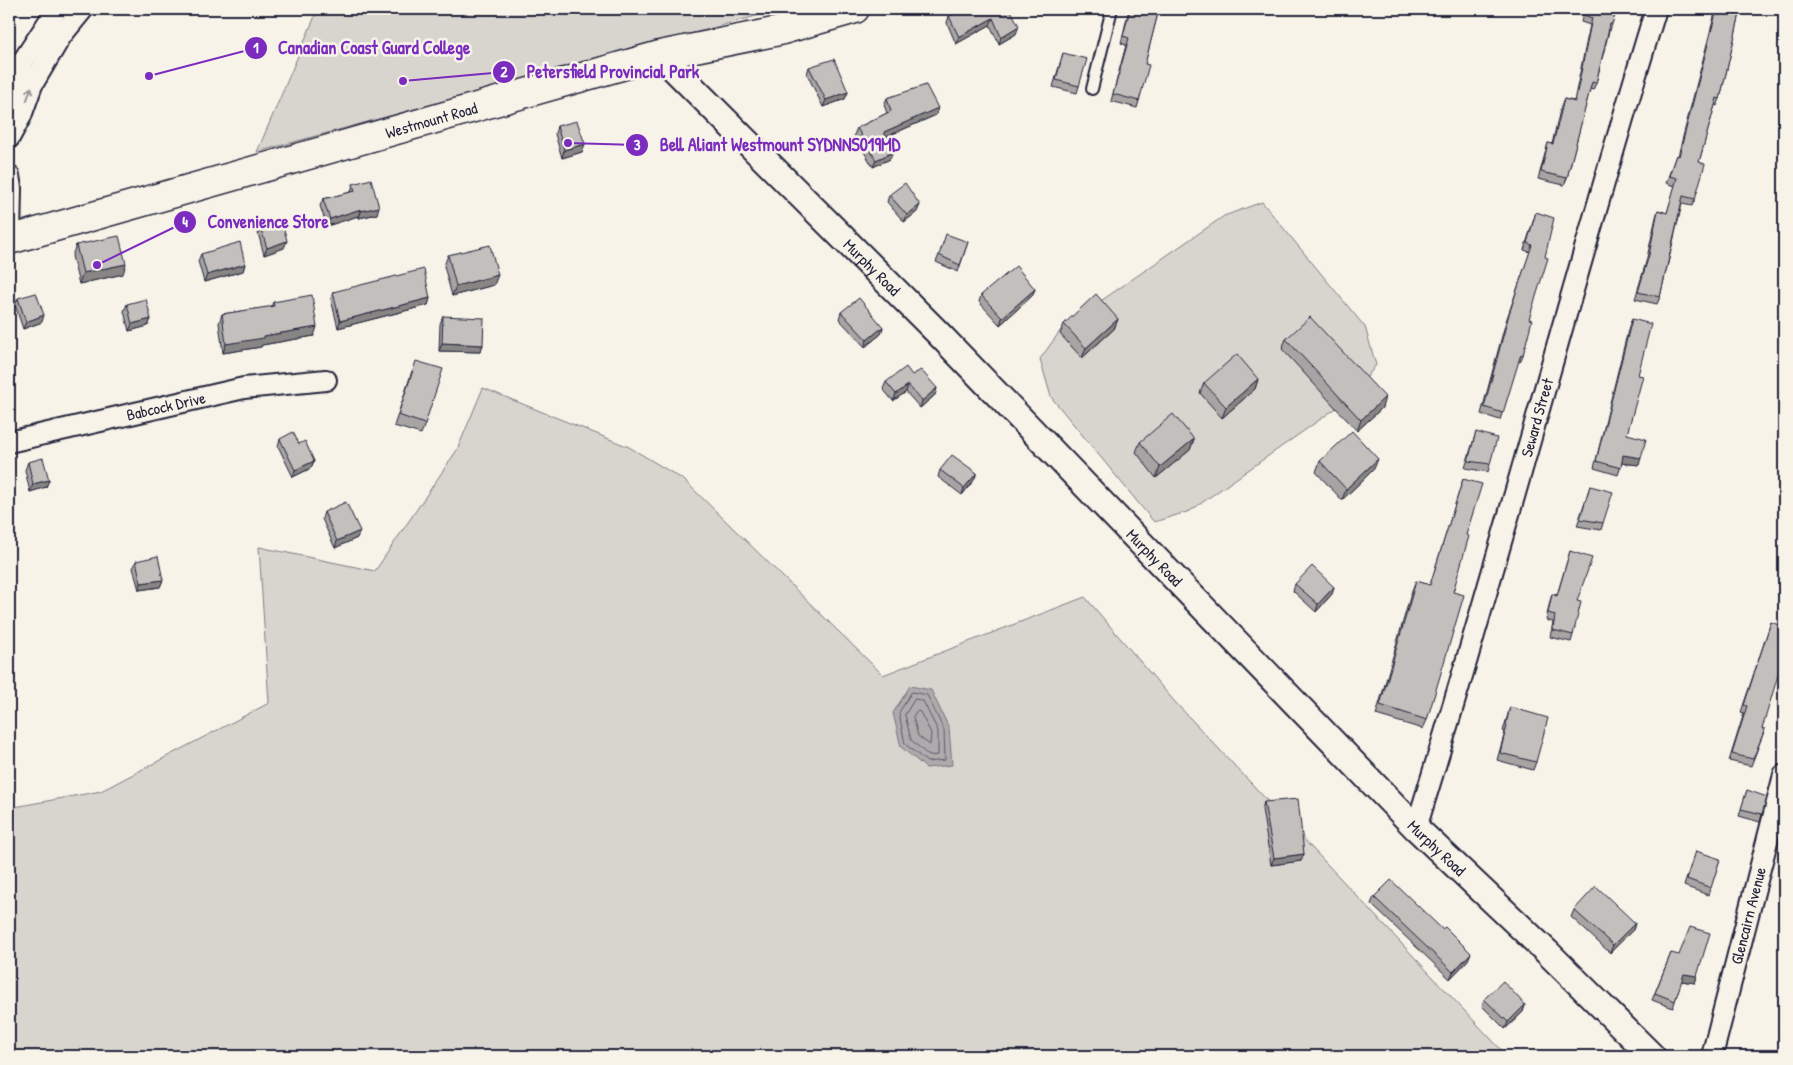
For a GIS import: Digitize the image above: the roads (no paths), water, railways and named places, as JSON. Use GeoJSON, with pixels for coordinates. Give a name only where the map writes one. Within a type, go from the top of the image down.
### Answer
{"type":"FeatureCollection","features":[{"type":"Feature","properties":{"kind":"main road","name":"Westmount Road"},"geometry":{"type":"LineString","coordinates":[[9,239],[660,56],[779,31],[855,9]]}},
{"type":"Feature","properties":{"kind":"street"},"geometry":{"type":"LineString","coordinates":[[9,102],[23,61],[57,9]]}},
{"type":"Feature","properties":{"kind":"street"},"geometry":{"type":"LineString","coordinates":[[9,138],[21,116],[32,86],[61,36],[83,9]]}},
{"type":"Feature","properties":{"kind":"street","name":"Seward Street"},"geometry":{"type":"LineString","coordinates":[[1416,828],[1474,643],[1604,179],[1656,9]]}},
{"type":"Feature","properties":{"kind":"street","name":"Murphy Road"},"geometry":{"type":"LineString","coordinates":[[660,56],[937,332],[1416,828],[1547,952],[1652,1056]]}},
{"type":"Feature","properties":{"kind":"street"},"geometry":{"type":"LineString","coordinates":[[9,176],[12,188],[9,239]]}},
{"type":"Feature","properties":{"kind":"street","name":"Babcock Drive"},"geometry":{"type":"LineString","coordinates":[[9,442],[244,388],[326,380]]}},
{"type":"Feature","properties":{"kind":"street","name":"Glencairn Avenue"},"geometry":{"type":"LineString","coordinates":[[1712,1056],[1784,775]]}},
{"type":"Feature","properties":{"kind":"lane"},"geometry":{"type":"LineString","coordinates":[[1092,88],[1112,9]]}},
{"type":"Feature","properties":{"kind":"water"},"geometry":{"type":"Polygon","coordinates":[[[910,686],[931,690],[949,728],[952,765],[926,768],[901,747],[893,713],[910,686]]]}},
{"type":"Feature","properties":{"kind":"place","name":"Canadian Coast Guard College"},"geometry":{"type":"Point","coordinates":[149,76]}},
{"type":"Feature","properties":{"kind":"place","name":"Petersfield Provincial Park"},"geometry":{"type":"Point","coordinates":[403,81]}},
{"type":"Feature","properties":{"kind":"place","name":"Bell Aliant Westmount SYDNNS019MD"},"geometry":{"type":"Point","coordinates":[568,143]}},
{"type":"Feature","properties":{"kind":"place","name":"Convenience Store"},"geometry":{"type":"Point","coordinates":[97,265]}}]}
